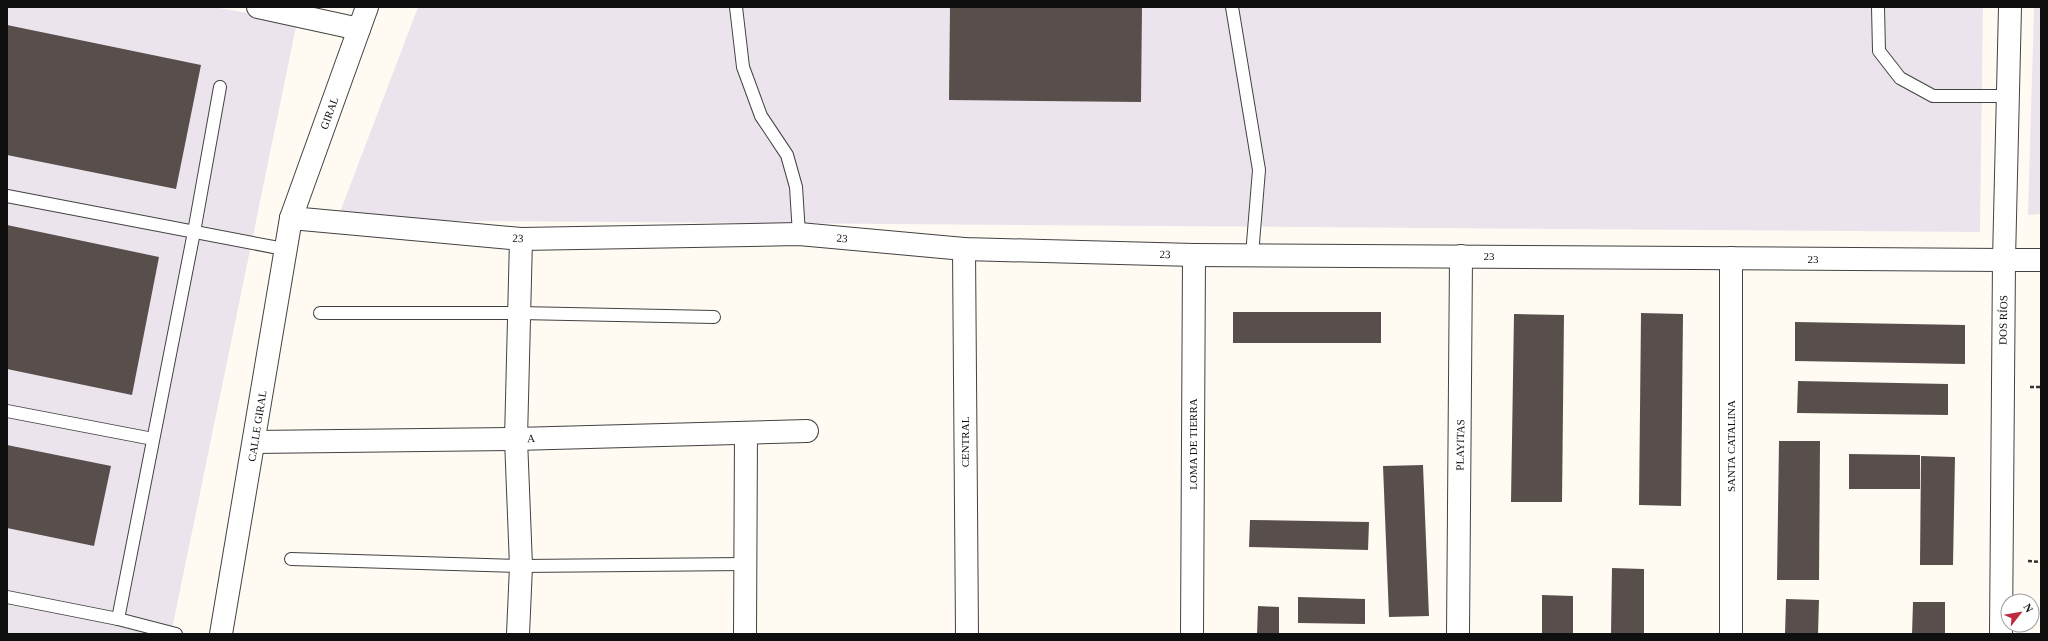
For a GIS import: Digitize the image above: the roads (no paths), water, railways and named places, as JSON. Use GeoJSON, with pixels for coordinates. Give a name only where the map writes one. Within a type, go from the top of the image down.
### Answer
{"type":"FeatureCollection","features":[{"type":"Feature","properties":{"kind":"street"},"geometry":{"type":"LineString","coordinates":[[258,7],[359,29]]}},
{"type":"Feature","properties":{"kind":"street","name":"GIRAL"},"geometry":{"type":"LineString","coordinates":[[291,218],[367,7]]}},
{"type":"Feature","properties":{"kind":"street","name":"DOS RÍOS"},"geometry":{"type":"LineString","coordinates":[[2001,634],[2004,260],[2010,7]]}},
{"type":"Feature","properties":{"kind":"street","name":"23"},"geometry":{"type":"LineString","coordinates":[[291,218],[521,239],[799,234],[964,249],[1194,255],[2041,260]]}},
{"type":"Feature","properties":{"kind":"street","name":"CALLE GIRAL"},"geometry":{"type":"LineString","coordinates":[[221,634],[254,442],[284,249],[291,218]]}},
{"type":"Feature","properties":{"kind":"street"},"geometry":{"type":"LineString","coordinates":[[518,634],[521,566],[516,439],[521,239]]}},
{"type":"Feature","properties":{"kind":"street","name":"CENTRAL"},"geometry":{"type":"LineString","coordinates":[[964,249],[967,634]]}},
{"type":"Feature","properties":{"kind":"street","name":"LOMA DE TIERRA"},"geometry":{"type":"LineString","coordinates":[[1192,634],[1194,255]]}},
{"type":"Feature","properties":{"kind":"street","name":"PLAYITAS"},"geometry":{"type":"LineString","coordinates":[[1458,634],[1462,256]]}},
{"type":"Feature","properties":{"kind":"street","name":"SANTA CATALINA"},"geometry":{"type":"LineString","coordinates":[[1731,258],[1732,634]]}},
{"type":"Feature","properties":{"kind":"street","name":"A"},"geometry":{"type":"LineString","coordinates":[[254,442],[516,439],[807,431]]}},
{"type":"Feature","properties":{"kind":"street"},"geometry":{"type":"LineString","coordinates":[[744,634],[746,564],[746,432]]}},
{"type":"Feature","properties":{"kind":"lane"},"geometry":{"type":"LineString","coordinates":[[736,7],[743,67],[761,116],[786,155],[796,187],[799,234]]}},
{"type":"Feature","properties":{"kind":"lane"},"geometry":{"type":"LineString","coordinates":[[1232,7],[1259,170],[1252,255]]}},
{"type":"Feature","properties":{"kind":"lane"},"geometry":{"type":"LineString","coordinates":[[1878,7],[1879,51],[1900,78],[1933,96],[2008,96]]}},
{"type":"Feature","properties":{"kind":"lane"},"geometry":{"type":"LineString","coordinates":[[118,619],[194,232],[220,86]]}},
{"type":"Feature","properties":{"kind":"lane"},"geometry":{"type":"LineString","coordinates":[[7,196],[284,249]]}},
{"type":"Feature","properties":{"kind":"lane"},"geometry":{"type":"LineString","coordinates":[[320,313],[520,313],[714,316]]}},
{"type":"Feature","properties":{"kind":"lane"},"geometry":{"type":"LineString","coordinates":[[7,411],[153,439]]}},
{"type":"Feature","properties":{"kind":"lane"},"geometry":{"type":"LineString","coordinates":[[291,559],[521,566],[746,564]]}},
{"type":"Feature","properties":{"kind":"lane"},"geometry":{"type":"LineString","coordinates":[[7,597],[118,619],[176,634]]}}]}
